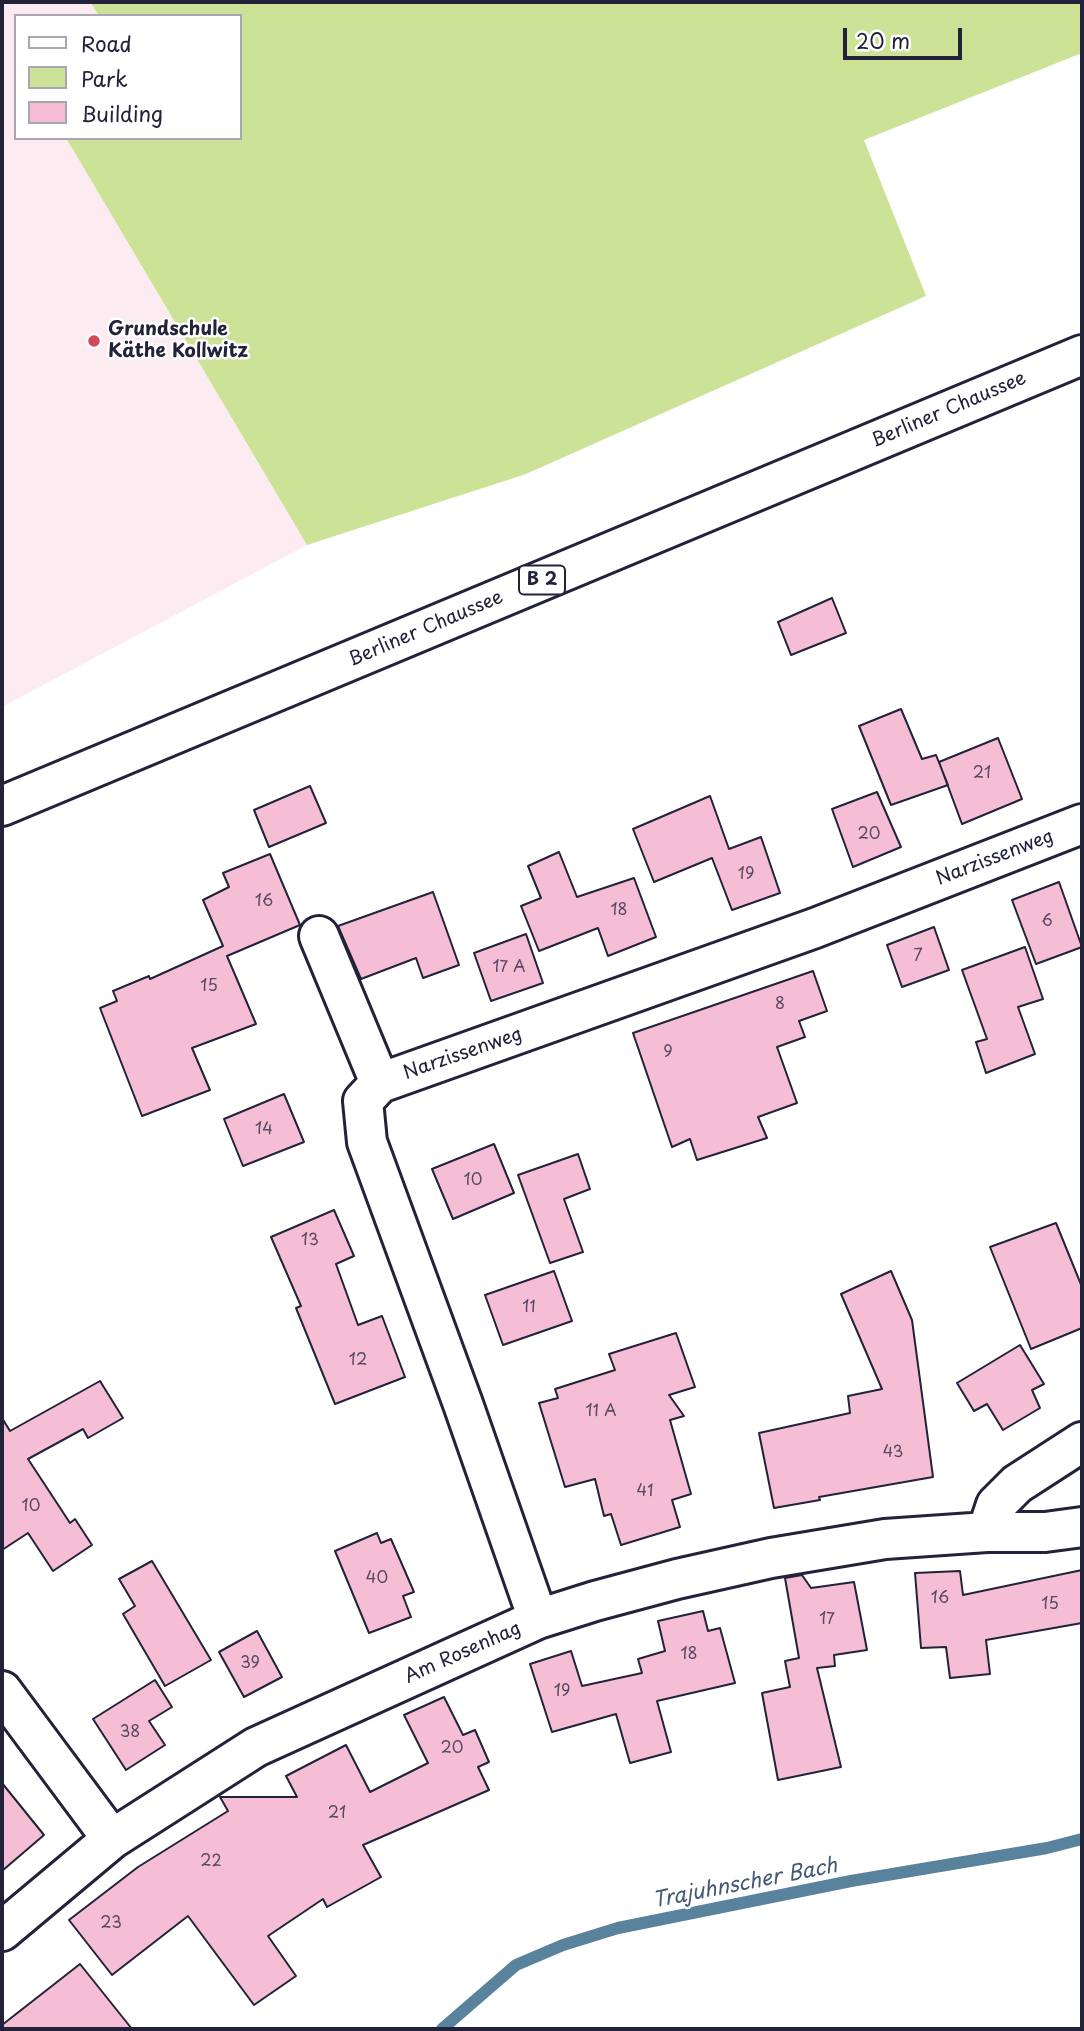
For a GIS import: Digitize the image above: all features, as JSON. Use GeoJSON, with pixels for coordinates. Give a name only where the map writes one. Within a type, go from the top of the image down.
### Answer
{"type":"FeatureCollection","features":[{"type":"Feature","properties":{"kind":"street","name":"Berliner Chaussee"},"geometry":{"type":"LineString","coordinates":[[2,806],[1082,355]]}},
{"type":"Feature","properties":{"kind":"street","name":"Narzissenweg"},"geometry":{"type":"LineString","coordinates":[[538,1619],[367,1142],[363,1101],[380,1083],[815,928],[1082,824]]}},
{"type":"Feature","properties":{"kind":"street"},"geometry":{"type":"LineString","coordinates":[[319,936],[380,1083]]}},
{"type":"Feature","properties":{"kind":"street"},"geometry":{"type":"LineString","coordinates":[[987,1532],[996,1505],[1017,1483],[1082,1441]]}},
{"type":"Feature","properties":{"kind":"street","name":"Am Rosenhag"},"geometry":{"type":"LineString","coordinates":[[2,1931],[112,1839],[256,1747],[538,1619],[653,1585],[771,1558],[885,1539],[987,1532],[1045,1532],[1082,1527]]}},
{"type":"Feature","properties":{"kind":"street"},"geometry":{"type":"LineString","coordinates":[[2,1691],[112,1839]]}},
{"type":"Feature","properties":{"kind":"shaded area","name":"Grundschule Käthe Kollwitz"},"geometry":{"type":"Polygon","coordinates":[[[2,2],[90,2],[98,14],[14,14],[14,140],[67,140],[307,545],[2,707],[2,2]]]}},
{"type":"Feature","properties":{"kind":"green space"},"geometry":{"type":"Polygon","coordinates":[[[90,2],[1082,2],[1082,53],[864,140],[926,296],[526,474],[307,545],[67,140],[242,140],[242,14],[98,14],[90,2]]]}},
{"type":"Feature","properties":{"kind":"building"},"geometry":{"type":"Polygon","coordinates":[[[832,598],[846,633],[791,655],[778,622],[832,598]]]}},
{"type":"Feature","properties":{"kind":"building"},"geometry":{"type":"Polygon","coordinates":[[[901,709],[922,759],[936,755],[948,785],[891,805],[859,726],[901,709]]]}},
{"type":"Feature","properties":{"kind":"building"},"geometry":{"type":"Polygon","coordinates":[[[998,738],[1022,799],[962,824],[939,762],[998,738]]]}},
{"type":"Feature","properties":{"kind":"building"},"geometry":{"type":"Polygon","coordinates":[[[310,786],[326,823],[269,847],[254,810],[310,786]]]}},
{"type":"Feature","properties":{"kind":"building"},"geometry":{"type":"Polygon","coordinates":[[[877,792],[901,847],[853,867],[832,809],[877,792]]]}},
{"type":"Feature","properties":{"kind":"building"},"geometry":{"type":"Polygon","coordinates":[[[710,796],[729,849],[761,837],[780,893],[732,910],[712,858],[654,882],[633,829],[710,796]]]}},
{"type":"Feature","properties":{"kind":"building"},"geometry":{"type":"Polygon","coordinates":[[[559,852],[577,897],[634,878],[656,937],[608,956],[598,928],[539,951],[521,906],[541,898],[528,866],[559,852]]]}},
{"type":"Feature","properties":{"kind":"building"},"geometry":{"type":"Polygon","coordinates":[[[270,854],[300,925],[227,956],[256,1024],[192,1048],[210,1090],[142,1116],[100,1008],[117,1001],[113,991],[149,976],[150,979],[223,946],[203,900],[229,887],[223,873],[270,854]]]}},
{"type":"Feature","properties":{"kind":"building"},"geometry":{"type":"Polygon","coordinates":[[[1059,882],[1082,947],[1036,964],[1012,900],[1059,882]]]}},
{"type":"Feature","properties":{"kind":"building"},"geometry":{"type":"Polygon","coordinates":[[[433,892],[459,965],[423,978],[416,958],[361,979],[338,926],[433,892]]]}},
{"type":"Feature","properties":{"kind":"building"},"geometry":{"type":"Polygon","coordinates":[[[934,927],[949,970],[902,987],[887,945],[934,927]]]}},
{"type":"Feature","properties":{"kind":"building"},"geometry":{"type":"Polygon","coordinates":[[[526,934],[543,983],[491,1001],[474,953],[526,934]]]}},
{"type":"Feature","properties":{"kind":"building"},"geometry":{"type":"Polygon","coordinates":[[[1025,947],[1043,999],[1018,1007],[1035,1054],[986,1073],[976,1042],[987,1039],[962,970],[1025,947]]]}},
{"type":"Feature","properties":{"kind":"building"},"geometry":{"type":"Polygon","coordinates":[[[813,971],[827,1011],[799,1021],[805,1037],[777,1047],[797,1103],[758,1117],[767,1138],[697,1160],[690,1139],[672,1147],[633,1033],[813,971]]]}},
{"type":"Feature","properties":{"kind":"building"},"geometry":{"type":"Polygon","coordinates":[[[284,1094],[304,1142],[243,1166],[224,1119],[284,1094]]]}},
{"type":"Feature","properties":{"kind":"building"},"geometry":{"type":"Polygon","coordinates":[[[494,1144],[514,1193],[453,1219],[432,1169],[494,1144]]]}},
{"type":"Feature","properties":{"kind":"building"},"geometry":{"type":"Polygon","coordinates":[[[578,1154],[590,1189],[564,1199],[583,1252],[550,1263],[518,1175],[578,1154]]]}},
{"type":"Feature","properties":{"kind":"building"},"geometry":{"type":"Polygon","coordinates":[[[334,1210],[354,1256],[336,1264],[358,1325],[382,1316],[405,1377],[335,1404],[296,1308],[301,1306],[271,1237],[334,1210]]]}},
{"type":"Feature","properties":{"kind":"building"},"geometry":{"type":"Polygon","coordinates":[[[1056,1223],[1082,1287],[1082,1328],[1031,1349],[990,1247],[1056,1223]]]}},
{"type":"Feature","properties":{"kind":"building"},"geometry":{"type":"Polygon","coordinates":[[[554,1271],[572,1321],[503,1345],[485,1295],[554,1271]]]}},
{"type":"Feature","properties":{"kind":"building"},"geometry":{"type":"Polygon","coordinates":[[[891,1271],[912,1320],[933,1477],[819,1497],[820,1500],[774,1508],[759,1433],[850,1413],[848,1396],[882,1389],[841,1294],[891,1271]]]}},
{"type":"Feature","properties":{"kind":"building"},"geometry":{"type":"Polygon","coordinates":[[[676,1333],[695,1387],[669,1395],[684,1416],[670,1420],[691,1494],[672,1500],[680,1527],[621,1545],[611,1514],[604,1516],[595,1479],[565,1487],[539,1403],[558,1398],[555,1389],[615,1370],[609,1354],[676,1333]]]}},
{"type":"Feature","properties":{"kind":"building"},"geometry":{"type":"Polygon","coordinates":[[[1020,1345],[1044,1384],[1032,1390],[1040,1408],[1003,1430],[987,1404],[974,1411],[957,1383],[1020,1345]]]}},
{"type":"Feature","properties":{"kind":"building"},"geometry":{"type":"Polygon","coordinates":[[[100,1381],[123,1418],[88,1438],[83,1429],[28,1459],[70,1523],[75,1519],[92,1545],[53,1571],[28,1533],[2,1550],[2,1418],[10,1431],[100,1381]]]}},
{"type":"Feature","properties":{"kind":"building"},"geometry":{"type":"Polygon","coordinates":[[[377,1533],[381,1543],[391,1539],[414,1592],[403,1596],[411,1617],[369,1633],[335,1551],[377,1533]]]}},
{"type":"Feature","properties":{"kind":"building"},"geometry":{"type":"Polygon","coordinates":[[[152,1561],[211,1660],[165,1686],[123,1614],[135,1606],[119,1579],[152,1561]]]}},
{"type":"Feature","properties":{"kind":"building"},"geometry":{"type":"Polygon","coordinates":[[[1082,1570],[1082,1623],[986,1640],[990,1674],[950,1678],[946,1647],[921,1648],[915,1573],[960,1571],[963,1595],[1082,1570]]]}},
{"type":"Feature","properties":{"kind":"building"},"geometry":{"type":"Polygon","coordinates":[[[802,1575],[811,1588],[854,1582],[867,1650],[834,1655],[835,1666],[817,1668],[841,1767],[778,1780],[762,1693],[790,1687],[785,1661],[799,1658],[785,1578],[802,1575]]]}},
{"type":"Feature","properties":{"kind":"building"},"geometry":{"type":"Polygon","coordinates":[[[703,1611],[708,1631],[720,1628],[735,1683],[657,1701],[671,1752],[630,1763],[616,1714],[552,1732],[530,1664],[571,1651],[582,1686],[642,1673],[638,1659],[665,1651],[658,1621],[703,1611]]]}},
{"type":"Feature","properties":{"kind":"building"},"geometry":{"type":"Polygon","coordinates":[[[257,1631],[282,1677],[244,1697],[219,1652],[257,1631]]]}},
{"type":"Feature","properties":{"kind":"building"},"geometry":{"type":"Polygon","coordinates":[[[155,1680],[172,1707],[149,1721],[165,1745],[126,1770],[93,1719],[155,1680]]]}},
{"type":"Feature","properties":{"kind":"building"},"geometry":{"type":"Polygon","coordinates":[[[444,1697],[463,1735],[475,1730],[489,1762],[478,1767],[489,1790],[363,1845],[381,1877],[327,1907],[323,1899],[268,1936],[296,1976],[254,2005],[188,1916],[112,1975],[69,1920],[138,1867],[228,1811],[220,1797],[297,1797],[286,1776],[346,1745],[370,1792],[428,1763],[404,1715],[444,1697]]]}},
{"type":"Feature","properties":{"kind":"building"},"geometry":{"type":"Polygon","coordinates":[[[2,1783],[44,1835],[2,1871],[2,1783]]]}},
{"type":"Feature","properties":{"kind":"building"},"geometry":{"type":"Polygon","coordinates":[[[80,1964],[132,2029],[2,2029],[2,2025],[80,1964]]]}},
{"type":"Feature","properties":{"kind":"waterway","name":"Trajuhnscher Bach"},"geometry":{"type":"LineString","coordinates":[[442,2029],[516,1965],[563,1945],[618,1928],[851,1881],[1047,1848],[1082,1839]]}},
{"type":"Feature","properties":{"kind":"place","name":"Grundschule Käthe Kollwitz"},"geometry":{"type":"Point","coordinates":[94,341]}}]}
